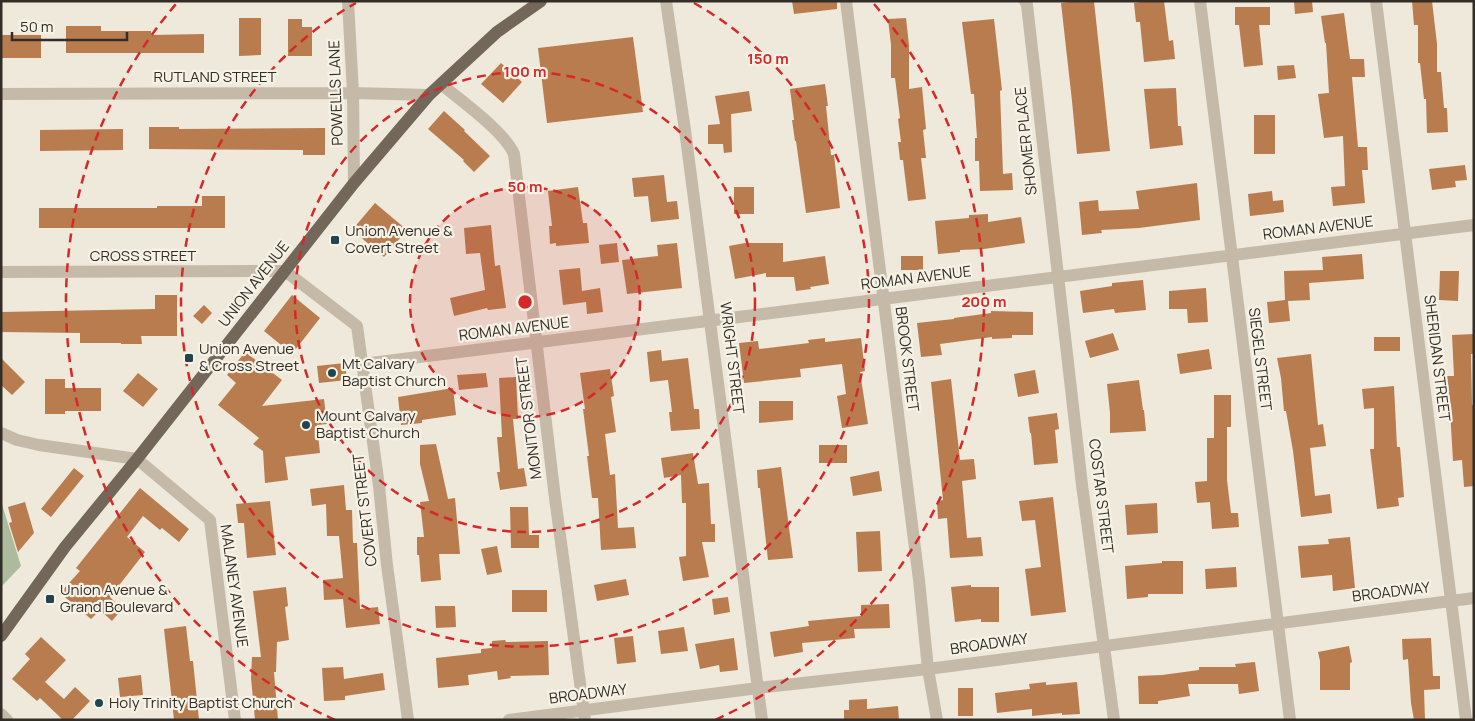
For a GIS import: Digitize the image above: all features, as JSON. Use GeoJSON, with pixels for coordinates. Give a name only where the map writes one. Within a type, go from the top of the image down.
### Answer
{"type":"FeatureCollection","features":[{"type":"Feature","properties":{"kind":"main road","name":"UNION AVENUE"},"geometry":{"type":"LineString","coordinates":[[1,636],[65,547],[137,459],[354,183],[429,95],[497,32],[541,1]]}},
{"type":"Feature","properties":{"kind":"street","name":"POWELLS LANE"},"geometry":{"type":"LineString","coordinates":[[348,1],[353,93],[354,183]]}},
{"type":"Feature","properties":{"kind":"street","name":"WRIGHT STREET"},"geometry":{"type":"LineString","coordinates":[[666,1],[762,720]]}},
{"type":"Feature","properties":{"kind":"street","name":"BROOK STREET"},"geometry":{"type":"LineString","coordinates":[[846,1],[919,580],[928,669],[937,720]]}},
{"type":"Feature","properties":{"kind":"street","name":"SHOMER PLACE"},"geometry":{"type":"LineString","coordinates":[[1026,1],[1058,277]]}},
{"type":"Feature","properties":{"kind":"street","name":"SIEGEL STREET"},"geometry":{"type":"LineString","coordinates":[[1200,1],[1290,720]]}},
{"type":"Feature","properties":{"kind":"street","name":"SHERIDAN STREET"},"geometry":{"type":"LineString","coordinates":[[1376,1],[1466,720]]}},
{"type":"Feature","properties":{"kind":"street","name":"MONITOR STREET"},"geometry":{"type":"LineString","coordinates":[[441,84],[501,135],[510,144],[514,154],[555,498],[584,715]]}},
{"type":"Feature","properties":{"kind":"street","name":"RUTLAND STREET"},"geometry":{"type":"LineString","coordinates":[[1,94],[353,93],[429,95]]}},
{"type":"Feature","properties":{"kind":"street","name":"ROMAN AVENUE"},"geometry":{"type":"LineString","coordinates":[[363,364],[1474,225]]}},
{"type":"Feature","properties":{"kind":"street","name":"CROSS STREET"},"geometry":{"type":"LineString","coordinates":[[1,272],[285,271]]}},
{"type":"Feature","properties":{"kind":"street","name":"COVERT STREET"},"geometry":{"type":"LineString","coordinates":[[285,271],[357,326],[408,720]]}},
{"type":"Feature","properties":{"kind":"street","name":"COSTAR STREET"},"geometry":{"type":"LineString","coordinates":[[1058,277],[1082,485],[1114,720]]}},
{"type":"Feature","properties":{"kind":"street"},"geometry":{"type":"LineString","coordinates":[[1,432],[17,440],[39,445],[137,459]]}},
{"type":"Feature","properties":{"kind":"street","name":"MALANEY AVENUE"},"geometry":{"type":"LineString","coordinates":[[137,459],[210,520],[236,720]]}},
{"type":"Feature","properties":{"kind":"street","name":"BROADWAY"},"geometry":{"type":"LineString","coordinates":[[509,720],[584,715],[758,688],[928,669],[1474,598]]}},
{"type":"Feature","properties":{"kind":"street"},"geometry":{"type":"LineString","coordinates":[[1,714],[8,720]]}},
{"type":"Feature","properties":{"kind":"green space"},"geometry":{"type":"Polygon","coordinates":[[[1,501],[21,566],[1,587],[1,501]]]}},
{"type":"Feature","properties":{"kind":"building"},"geometry":{"type":"Polygon","coordinates":[[[792,1],[837,1],[837,9],[794,14],[792,1]]]}},
{"type":"Feature","properties":{"kind":"building"},"geometry":{"type":"Polygon","coordinates":[[[1094,1],[1110,151],[1077,154],[1061,3],[1094,1]]]}},
{"type":"Feature","properties":{"kind":"building"},"geometry":{"type":"Polygon","coordinates":[[[1164,1],[1169,41],[1173,40],[1175,59],[1144,62],[1140,22],[1136,22],[1134,3],[1164,1]]]}},
{"type":"Feature","properties":{"kind":"building"},"geometry":{"type":"Polygon","coordinates":[[[1294,1],[1312,1],[1313,12],[1295,14],[1294,1]]]}},
{"type":"Feature","properties":{"kind":"building"},"geometry":{"type":"Polygon","coordinates":[[[1412,1],[1432,1],[1437,44],[1437,72],[1441,72],[1444,108],[1447,108],[1448,132],[1427,133],[1426,99],[1424,99],[1420,63],[1418,63],[1418,25],[1414,25],[1412,1]]]}},
{"type":"Feature","properties":{"kind":"building"},"geometry":{"type":"Polygon","coordinates":[[[1235,7],[1270,7],[1270,25],[1259,25],[1263,65],[1244,67],[1239,25],[1235,25],[1235,7]]]}},
{"type":"Feature","properties":{"kind":"building"},"geometry":{"type":"Polygon","coordinates":[[[1344,13],[1350,59],[1364,59],[1365,77],[1352,77],[1358,147],[1367,147],[1368,170],[1362,170],[1365,203],[1333,206],[1331,187],[1345,186],[1343,136],[1324,138],[1318,94],[1329,93],[1326,43],[1321,16],[1344,13]]]}},
{"type":"Feature","properties":{"kind":"building"},"geometry":{"type":"Polygon","coordinates":[[[239,18],[261,18],[261,55],[239,56],[239,18]]]}},
{"type":"Feature","properties":{"kind":"building"},"geometry":{"type":"Polygon","coordinates":[[[906,18],[909,45],[909,89],[922,87],[926,129],[923,130],[926,158],[921,158],[926,199],[908,201],[903,160],[900,160],[898,142],[901,142],[898,119],[900,118],[895,78],[891,78],[891,45],[888,19],[906,18]]]}},
{"type":"Feature","properties":{"kind":"building"},"geometry":{"type":"Polygon","coordinates":[[[288,19],[302,19],[302,27],[312,27],[312,56],[288,56],[288,19]]]}},
{"type":"Feature","properties":{"kind":"building"},"geometry":{"type":"Polygon","coordinates":[[[994,19],[1002,90],[1000,91],[1003,174],[1012,173],[1013,190],[980,191],[979,161],[975,161],[975,138],[977,138],[974,94],[971,94],[962,22],[994,19]]]}},
{"type":"Feature","properties":{"kind":"building"},"geometry":{"type":"Polygon","coordinates":[[[66,26],[101,26],[101,31],[151,31],[151,35],[204,34],[204,53],[66,53],[66,26]]]}},
{"type":"Feature","properties":{"kind":"building"},"geometry":{"type":"Polygon","coordinates":[[[1,35],[41,35],[41,58],[1,58],[1,35]]]}},
{"type":"Feature","properties":{"kind":"building"},"geometry":{"type":"Polygon","coordinates":[[[633,37],[643,112],[547,123],[538,48],[633,37]]]}},
{"type":"Feature","properties":{"kind":"building"},"geometry":{"type":"Polygon","coordinates":[[[501,63],[522,82],[503,103],[481,84],[501,63]]]}},
{"type":"Feature","properties":{"kind":"building"},"geometry":{"type":"Polygon","coordinates":[[[1294,65],[1296,78],[1278,80],[1277,66],[1294,65]]]}},
{"type":"Feature","properties":{"kind":"building"},"geometry":{"type":"Polygon","coordinates":[[[825,84],[831,155],[834,155],[840,208],[806,213],[792,120],[794,120],[790,89],[825,84]]]}},
{"type":"Feature","properties":{"kind":"building"},"geometry":{"type":"Polygon","coordinates":[[[1176,88],[1178,126],[1181,126],[1183,145],[1150,149],[1144,89],[1176,88]]]}},
{"type":"Feature","properties":{"kind":"building"},"geometry":{"type":"Polygon","coordinates":[[[749,91],[752,111],[731,114],[732,152],[724,153],[723,144],[708,144],[708,125],[720,124],[715,96],[749,91]]]}},
{"type":"Feature","properties":{"kind":"building"},"geometry":{"type":"Polygon","coordinates":[[[444,111],[490,156],[474,172],[464,160],[428,129],[444,111]]]}},
{"type":"Feature","properties":{"kind":"building"},"geometry":{"type":"Polygon","coordinates":[[[1254,115],[1275,115],[1275,154],[1254,154],[1254,115]]]}},
{"type":"Feature","properties":{"kind":"building"},"geometry":{"type":"Polygon","coordinates":[[[149,127],[179,127],[179,129],[325,128],[325,155],[303,155],[303,150],[149,149],[149,127]]]}},
{"type":"Feature","properties":{"kind":"building"},"geometry":{"type":"Polygon","coordinates":[[[123,129],[123,150],[40,151],[40,130],[123,129]]]}},
{"type":"Feature","properties":{"kind":"building"},"geometry":{"type":"Polygon","coordinates":[[[1465,165],[1467,180],[1455,181],[1456,187],[1432,190],[1429,169],[1465,165]]]}},
{"type":"Feature","properties":{"kind":"building"},"geometry":{"type":"Polygon","coordinates":[[[664,175],[667,202],[677,201],[679,219],[651,222],[648,196],[634,197],[632,178],[664,175]]]}},
{"type":"Feature","properties":{"kind":"building"},"geometry":{"type":"Polygon","coordinates":[[[1197,183],[1200,220],[1139,228],[1101,230],[1102,233],[1082,235],[1079,202],[1098,200],[1099,211],[1139,209],[1136,191],[1197,183]]]}},
{"type":"Feature","properties":{"kind":"building"},"geometry":{"type":"Polygon","coordinates":[[[578,187],[583,223],[587,223],[589,243],[556,246],[556,243],[550,244],[549,226],[552,226],[548,191],[578,187]]]}},
{"type":"Feature","properties":{"kind":"building"},"geometry":{"type":"Polygon","coordinates":[[[734,187],[754,187],[754,214],[734,214],[734,187]]]}},
{"type":"Feature","properties":{"kind":"building"},"geometry":{"type":"Polygon","coordinates":[[[1272,191],[1273,201],[1283,200],[1284,212],[1250,216],[1248,194],[1272,191]]]}},
{"type":"Feature","properties":{"kind":"building"},"geometry":{"type":"Polygon","coordinates":[[[202,196],[225,196],[225,228],[39,228],[39,208],[202,206],[202,196]]]}},
{"type":"Feature","properties":{"kind":"building"},"geometry":{"type":"Polygon","coordinates":[[[375,203],[407,230],[384,257],[352,230],[375,203]]]}},
{"type":"Feature","properties":{"kind":"building"},"geometry":{"type":"Polygon","coordinates":[[[988,214],[988,222],[1021,217],[1025,243],[938,254],[935,221],[988,214]]]}},
{"type":"Feature","properties":{"kind":"building"},"geometry":{"type":"Polygon","coordinates":[[[491,225],[495,266],[500,265],[506,308],[488,310],[487,308],[454,316],[450,298],[485,290],[480,253],[466,254],[464,228],[491,225]]]}},
{"type":"Feature","properties":{"kind":"building"},"geometry":{"type":"Polygon","coordinates":[[[617,243],[619,262],[601,264],[599,245],[617,243]]]}},
{"type":"Feature","properties":{"kind":"building"},"geometry":{"type":"Polygon","coordinates":[[[677,243],[682,288],[627,294],[622,260],[658,256],[657,245],[677,243]]]}},
{"type":"Feature","properties":{"kind":"building"},"geometry":{"type":"Polygon","coordinates":[[[745,243],[783,243],[783,262],[825,256],[829,284],[796,291],[794,277],[766,277],[766,273],[735,279],[729,246],[745,243]]]}},
{"type":"Feature","properties":{"kind":"building"},"geometry":{"type":"Polygon","coordinates":[[[1362,254],[1364,279],[1309,283],[1310,300],[1288,301],[1290,321],[1269,323],[1267,302],[1285,300],[1284,271],[1323,270],[1322,257],[1362,254]]]}},
{"type":"Feature","properties":{"kind":"building"},"geometry":{"type":"Polygon","coordinates":[[[901,256],[923,256],[923,270],[901,270],[901,256]]]}},
{"type":"Feature","properties":{"kind":"building"},"geometry":{"type":"Polygon","coordinates":[[[580,268],[582,291],[600,288],[603,312],[587,314],[586,302],[563,305],[559,270],[580,268]]]}},
{"type":"Feature","properties":{"kind":"building"},"geometry":{"type":"Polygon","coordinates":[[[1440,271],[1459,271],[1458,301],[1439,300],[1440,271]]]}},
{"type":"Feature","properties":{"kind":"building"},"geometry":{"type":"Polygon","coordinates":[[[1143,280],[1146,310],[1115,313],[1114,309],[1083,313],[1080,291],[1112,286],[1112,283],[1143,280]]]}},
{"type":"Feature","properties":{"kind":"building"},"geometry":{"type":"Polygon","coordinates":[[[1206,288],[1208,322],[1188,323],[1187,309],[1169,309],[1169,291],[1206,288]]]}},
{"type":"Feature","properties":{"kind":"building"},"geometry":{"type":"Polygon","coordinates":[[[155,295],[177,295],[177,336],[141,336],[142,344],[121,344],[80,343],[80,333],[1,332],[1,312],[155,309],[155,295]]]}},
{"type":"Feature","properties":{"kind":"building"},"geometry":{"type":"Polygon","coordinates":[[[292,295],[320,318],[292,354],[264,331],[292,295]]]}},
{"type":"Feature","properties":{"kind":"building"},"geometry":{"type":"Polygon","coordinates":[[[204,305],[212,313],[202,324],[193,316],[204,305]]]}},
{"type":"Feature","properties":{"kind":"building"},"geometry":{"type":"Polygon","coordinates":[[[991,311],[1033,312],[1033,335],[1012,335],[1012,338],[992,339],[992,337],[940,344],[942,355],[921,357],[917,323],[991,313],[991,311]]]}},
{"type":"Feature","properties":{"kind":"building"},"geometry":{"type":"Polygon","coordinates":[[[1113,333],[1119,350],[1090,358],[1085,341],[1113,333]]]}},
{"type":"Feature","properties":{"kind":"building"},"geometry":{"type":"Polygon","coordinates":[[[1474,334],[1474,354],[1471,354],[1472,405],[1474,405],[1474,486],[1464,487],[1462,460],[1453,461],[1449,393],[1445,393],[1445,376],[1454,376],[1452,335],[1474,334]]]}},
{"type":"Feature","properties":{"kind":"building"},"geometry":{"type":"Polygon","coordinates":[[[1374,337],[1400,337],[1400,351],[1374,351],[1374,337]]]}},
{"type":"Feature","properties":{"kind":"building"},"geometry":{"type":"Polygon","coordinates":[[[825,338],[825,342],[861,338],[865,371],[860,372],[868,424],[842,428],[837,396],[846,394],[842,364],[800,369],[801,377],[744,383],[739,343],[758,341],[759,349],[809,343],[808,340],[825,338]]]}},
{"type":"Feature","properties":{"kind":"building"},"geometry":{"type":"Polygon","coordinates":[[[1209,349],[1212,369],[1180,374],[1177,354],[1209,349]]]}},
{"type":"Feature","properties":{"kind":"building"},"geometry":{"type":"Polygon","coordinates":[[[661,350],[662,361],[688,358],[694,409],[699,409],[700,429],[671,431],[669,412],[672,412],[668,380],[650,382],[647,352],[661,350]]]}},
{"type":"Feature","properties":{"kind":"building"},"geometry":{"type":"Polygon","coordinates":[[[245,352],[282,380],[262,406],[324,399],[327,424],[317,425],[320,453],[285,457],[288,480],[265,483],[263,451],[253,444],[259,438],[218,405],[236,383],[227,375],[245,352]]]}},
{"type":"Feature","properties":{"kind":"building"},"geometry":{"type":"Polygon","coordinates":[[[1311,354],[1318,425],[1323,424],[1326,446],[1310,448],[1315,496],[1330,494],[1332,513],[1301,517],[1293,451],[1286,411],[1284,411],[1277,358],[1311,354]]]}},
{"type":"Feature","properties":{"kind":"building"},"geometry":{"type":"Polygon","coordinates":[[[1,358],[25,382],[12,395],[1,385],[1,358]]]}},
{"type":"Feature","properties":{"kind":"building","name":"Mt Calvary Baptist Church"},"geometry":{"type":"Polygon","coordinates":[[[345,363],[347,380],[319,383],[317,366],[345,363]]]}},
{"type":"Feature","properties":{"kind":"building"},"geometry":{"type":"Polygon","coordinates":[[[610,369],[614,396],[611,397],[616,432],[605,434],[610,475],[615,474],[618,528],[634,527],[636,548],[601,550],[598,498],[592,498],[583,409],[585,409],[580,373],[610,369]]]}},
{"type":"Feature","properties":{"kind":"building"},"geometry":{"type":"Polygon","coordinates":[[[1035,370],[1039,393],[1018,397],[1014,374],[1035,370]]]}},
{"type":"Feature","properties":{"kind":"building"},"geometry":{"type":"Polygon","coordinates":[[[138,373],[158,389],[143,407],[123,391],[138,373]]]}},
{"type":"Feature","properties":{"kind":"building"},"geometry":{"type":"Polygon","coordinates":[[[486,373],[488,387],[459,390],[457,375],[486,373]]]}},
{"type":"Feature","properties":{"kind":"building"},"geometry":{"type":"Polygon","coordinates":[[[516,377],[518,419],[513,419],[518,469],[524,468],[527,486],[500,490],[497,472],[500,472],[497,437],[502,437],[499,378],[516,377]]]}},
{"type":"Feature","properties":{"kind":"building"},"geometry":{"type":"Polygon","coordinates":[[[45,379],[65,379],[65,388],[101,388],[101,411],[65,411],[65,414],[45,414],[45,379]]]}},
{"type":"Feature","properties":{"kind":"building"},"geometry":{"type":"Polygon","coordinates":[[[951,379],[960,460],[974,459],[976,479],[962,481],[967,538],[981,537],[983,556],[950,558],[947,518],[938,519],[937,501],[943,500],[931,382],[951,379]]]}},
{"type":"Feature","properties":{"kind":"building"},"geometry":{"type":"Polygon","coordinates":[[[1139,380],[1146,431],[1110,433],[1107,384],[1139,380]]]}},
{"type":"Feature","properties":{"kind":"building"},"geometry":{"type":"Polygon","coordinates":[[[1394,386],[1397,447],[1400,447],[1404,497],[1398,498],[1399,506],[1377,509],[1370,449],[1374,449],[1374,408],[1364,409],[1362,389],[1394,386]]]}},
{"type":"Feature","properties":{"kind":"building"},"geometry":{"type":"Polygon","coordinates":[[[453,388],[456,415],[422,420],[422,423],[401,425],[398,397],[453,388]]]}},
{"type":"Feature","properties":{"kind":"building"},"geometry":{"type":"Polygon","coordinates":[[[1214,395],[1231,395],[1231,427],[1227,427],[1227,480],[1231,513],[1238,513],[1239,527],[1212,529],[1210,502],[1197,503],[1195,482],[1207,481],[1207,438],[1214,438],[1214,395]]]}},
{"type":"Feature","properties":{"kind":"building"},"geometry":{"type":"Polygon","coordinates":[[[759,401],[793,401],[793,420],[759,423],[759,401]]]}},
{"type":"Feature","properties":{"kind":"building"},"geometry":{"type":"Polygon","coordinates":[[[1057,413],[1059,429],[1055,430],[1058,463],[1034,465],[1028,417],[1057,413]]]}},
{"type":"Feature","properties":{"kind":"building"},"geometry":{"type":"Polygon","coordinates":[[[436,444],[448,499],[455,498],[460,554],[439,554],[441,580],[421,582],[419,555],[417,555],[417,537],[424,537],[420,502],[429,501],[420,464],[420,445],[436,444]]]}},
{"type":"Feature","properties":{"kind":"building"},"geometry":{"type":"Polygon","coordinates":[[[819,445],[847,445],[847,463],[819,463],[819,445]]]}},
{"type":"Feature","properties":{"kind":"building"},"geometry":{"type":"Polygon","coordinates":[[[693,453],[698,484],[709,483],[711,524],[715,524],[715,542],[702,542],[709,577],[683,581],[679,557],[686,556],[686,503],[682,503],[681,475],[664,478],[661,458],[693,453]]]}},
{"type":"Feature","properties":{"kind":"building"},"geometry":{"type":"Polygon","coordinates":[[[781,467],[793,558],[768,560],[757,470],[781,467]]]}},
{"type":"Feature","properties":{"kind":"building"},"geometry":{"type":"Polygon","coordinates":[[[74,468],[84,476],[51,517],[41,509],[74,468]]]}},
{"type":"Feature","properties":{"kind":"building"},"geometry":{"type":"Polygon","coordinates":[[[879,471],[882,491],[853,496],[850,477],[879,471]]]}},
{"type":"Feature","properties":{"kind":"building"},"geometry":{"type":"Polygon","coordinates":[[[344,485],[346,510],[352,510],[353,543],[357,543],[360,609],[378,607],[380,624],[346,628],[343,599],[324,600],[323,580],[343,578],[339,536],[327,536],[326,504],[312,506],[310,489],[344,485]]]}},
{"type":"Feature","properties":{"kind":"building"},"geometry":{"type":"Polygon","coordinates":[[[140,488],[189,529],[179,542],[143,516],[127,537],[145,552],[110,597],[122,609],[112,621],[100,610],[91,619],[60,593],[80,571],[76,568],[140,488]]]}},
{"type":"Feature","properties":{"kind":"building"},"geometry":{"type":"Polygon","coordinates":[[[1053,497],[1066,612],[1031,616],[1025,569],[1041,567],[1035,520],[1022,521],[1019,501],[1053,497]]]}},
{"type":"Feature","properties":{"kind":"building"},"geometry":{"type":"Polygon","coordinates":[[[270,501],[276,555],[247,558],[244,523],[238,523],[236,504],[270,501]]]}},
{"type":"Feature","properties":{"kind":"building"},"geometry":{"type":"Polygon","coordinates":[[[25,502],[34,533],[18,552],[9,523],[12,522],[8,507],[25,502]]]}},
{"type":"Feature","properties":{"kind":"building"},"geometry":{"type":"Polygon","coordinates":[[[1157,503],[1158,533],[1127,535],[1125,505],[1157,503]]]}},
{"type":"Feature","properties":{"kind":"building"},"geometry":{"type":"Polygon","coordinates":[[[510,507],[528,507],[529,535],[539,535],[539,548],[511,548],[510,507]]]}},
{"type":"Feature","properties":{"kind":"building"},"geometry":{"type":"Polygon","coordinates":[[[880,531],[882,571],[858,572],[856,532],[880,531]]]}},
{"type":"Feature","properties":{"kind":"building"},"geometry":{"type":"Polygon","coordinates":[[[1350,537],[1355,588],[1333,591],[1332,575],[1301,578],[1298,546],[1329,544],[1328,539],[1350,537]]]}},
{"type":"Feature","properties":{"kind":"building"},"geometry":{"type":"Polygon","coordinates":[[[497,546],[502,572],[487,575],[481,549],[497,546]]]}},
{"type":"Feature","properties":{"kind":"building"},"geometry":{"type":"Polygon","coordinates":[[[1162,561],[1183,561],[1183,594],[1148,594],[1148,597],[1127,599],[1125,566],[1162,563],[1162,561]]]}},
{"type":"Feature","properties":{"kind":"building"},"geometry":{"type":"Polygon","coordinates":[[[1236,567],[1237,587],[1206,589],[1205,569],[1236,567]]]}},
{"type":"Feature","properties":{"kind":"building"},"geometry":{"type":"Polygon","coordinates":[[[626,579],[629,595],[597,601],[594,585],[626,579]]]}},
{"type":"Feature","properties":{"kind":"building"},"geometry":{"type":"Polygon","coordinates":[[[971,585],[971,587],[999,587],[999,622],[981,622],[981,619],[955,622],[951,587],[971,585]]]}},
{"type":"Feature","properties":{"kind":"building"},"geometry":{"type":"Polygon","coordinates":[[[286,587],[288,606],[285,607],[289,640],[277,642],[276,672],[274,672],[278,720],[255,720],[251,678],[252,657],[261,657],[253,591],[286,587]]]}},
{"type":"Feature","properties":{"kind":"building"},"geometry":{"type":"Polygon","coordinates":[[[512,590],[547,590],[547,612],[512,612],[512,590]]]}},
{"type":"Feature","properties":{"kind":"building"},"geometry":{"type":"Polygon","coordinates":[[[728,597],[730,612],[714,615],[712,599],[728,597]]]}},
{"type":"Feature","properties":{"kind":"building"},"geometry":{"type":"Polygon","coordinates":[[[889,604],[890,628],[854,629],[855,638],[802,643],[803,652],[774,657],[770,632],[809,626],[808,621],[861,616],[861,605],[889,604]]]}},
{"type":"Feature","properties":{"kind":"building"},"geometry":{"type":"Polygon","coordinates":[[[435,606],[455,606],[456,627],[436,628],[435,606]]]}},
{"type":"Feature","properties":{"kind":"building"},"geometry":{"type":"Polygon","coordinates":[[[186,626],[190,661],[193,661],[199,720],[174,720],[164,629],[186,626]]]}},
{"type":"Feature","properties":{"kind":"building"},"geometry":{"type":"Polygon","coordinates":[[[684,627],[688,651],[661,654],[658,631],[684,627]]]}},
{"type":"Feature","properties":{"kind":"building"},"geometry":{"type":"Polygon","coordinates":[[[633,636],[636,662],[617,664],[614,638],[633,636]]]}},
{"type":"Feature","properties":{"kind":"building"},"geometry":{"type":"Polygon","coordinates":[[[41,637],[66,660],[45,682],[64,699],[75,687],[90,701],[72,720],[63,720],[40,698],[37,701],[12,679],[30,659],[25,654],[41,637]]]}},
{"type":"Feature","properties":{"kind":"building"},"geometry":{"type":"Polygon","coordinates":[[[734,638],[738,670],[720,672],[719,665],[700,669],[695,644],[734,638]]]}},
{"type":"Feature","properties":{"kind":"building"},"geometry":{"type":"Polygon","coordinates":[[[1431,638],[1433,676],[1440,676],[1440,689],[1424,690],[1425,720],[1414,720],[1408,659],[1403,660],[1402,639],[1431,638]]]}},
{"type":"Feature","properties":{"kind":"building"},"geometry":{"type":"Polygon","coordinates":[[[505,640],[506,642],[548,641],[549,675],[510,676],[511,678],[498,680],[497,671],[468,675],[469,685],[438,688],[436,658],[481,653],[481,649],[492,648],[492,641],[505,640]]]}},
{"type":"Feature","properties":{"kind":"building"},"geometry":{"type":"Polygon","coordinates":[[[1349,646],[1352,662],[1350,663],[1350,690],[1320,690],[1320,661],[1318,652],[1349,646]]]}},
{"type":"Feature","properties":{"kind":"building"},"geometry":{"type":"Polygon","coordinates":[[[1255,662],[1259,691],[1239,694],[1238,684],[1188,684],[1190,696],[1158,701],[1158,704],[1139,704],[1138,676],[1199,670],[1199,667],[1236,667],[1235,664],[1255,662]]]}},
{"type":"Feature","properties":{"kind":"building"},"geometry":{"type":"Polygon","coordinates":[[[343,667],[344,679],[383,673],[385,690],[345,696],[345,700],[324,701],[322,668],[343,667]]]}},
{"type":"Feature","properties":{"kind":"building"},"geometry":{"type":"Polygon","coordinates":[[[141,675],[143,695],[120,697],[118,678],[141,675]]]}},
{"type":"Feature","properties":{"kind":"building"},"geometry":{"type":"Polygon","coordinates":[[[1046,682],[1046,685],[1077,682],[1080,714],[1062,715],[1062,713],[1032,716],[1032,709],[997,713],[995,693],[1030,689],[1029,684],[1046,682]]]}},
{"type":"Feature","properties":{"kind":"building"},"geometry":{"type":"Polygon","coordinates":[[[958,688],[973,688],[973,716],[958,716],[958,688]]]}},
{"type":"Feature","properties":{"kind":"building"},"geometry":{"type":"Polygon","coordinates":[[[867,699],[867,709],[898,706],[899,720],[844,720],[844,710],[849,710],[849,700],[867,699]]]}},
{"type":"Feature","properties":{"kind":"place","name":"Union Avenue & Covert Street"},"geometry":{"type":"Point","coordinates":[335,240]}},
{"type":"Feature","properties":{"kind":"place","name":"Union Avenue & Cross Street"},"geometry":{"type":"Point","coordinates":[189,358]}},
{"type":"Feature","properties":{"kind":"place","name":"Mt Calvary Baptist Church"},"geometry":{"type":"Point","coordinates":[332,373]}},
{"type":"Feature","properties":{"kind":"place","name":"Mount Calvary Baptist Church"},"geometry":{"type":"Point","coordinates":[306,425]}},
{"type":"Feature","properties":{"kind":"place","name":"Union Avenue & Grand Boulevard"},"geometry":{"type":"Point","coordinates":[50,599]}},
{"type":"Feature","properties":{"kind":"place","name":"Holy Trinity Baptist Church"},"geometry":{"type":"Point","coordinates":[99,703]}}]}
